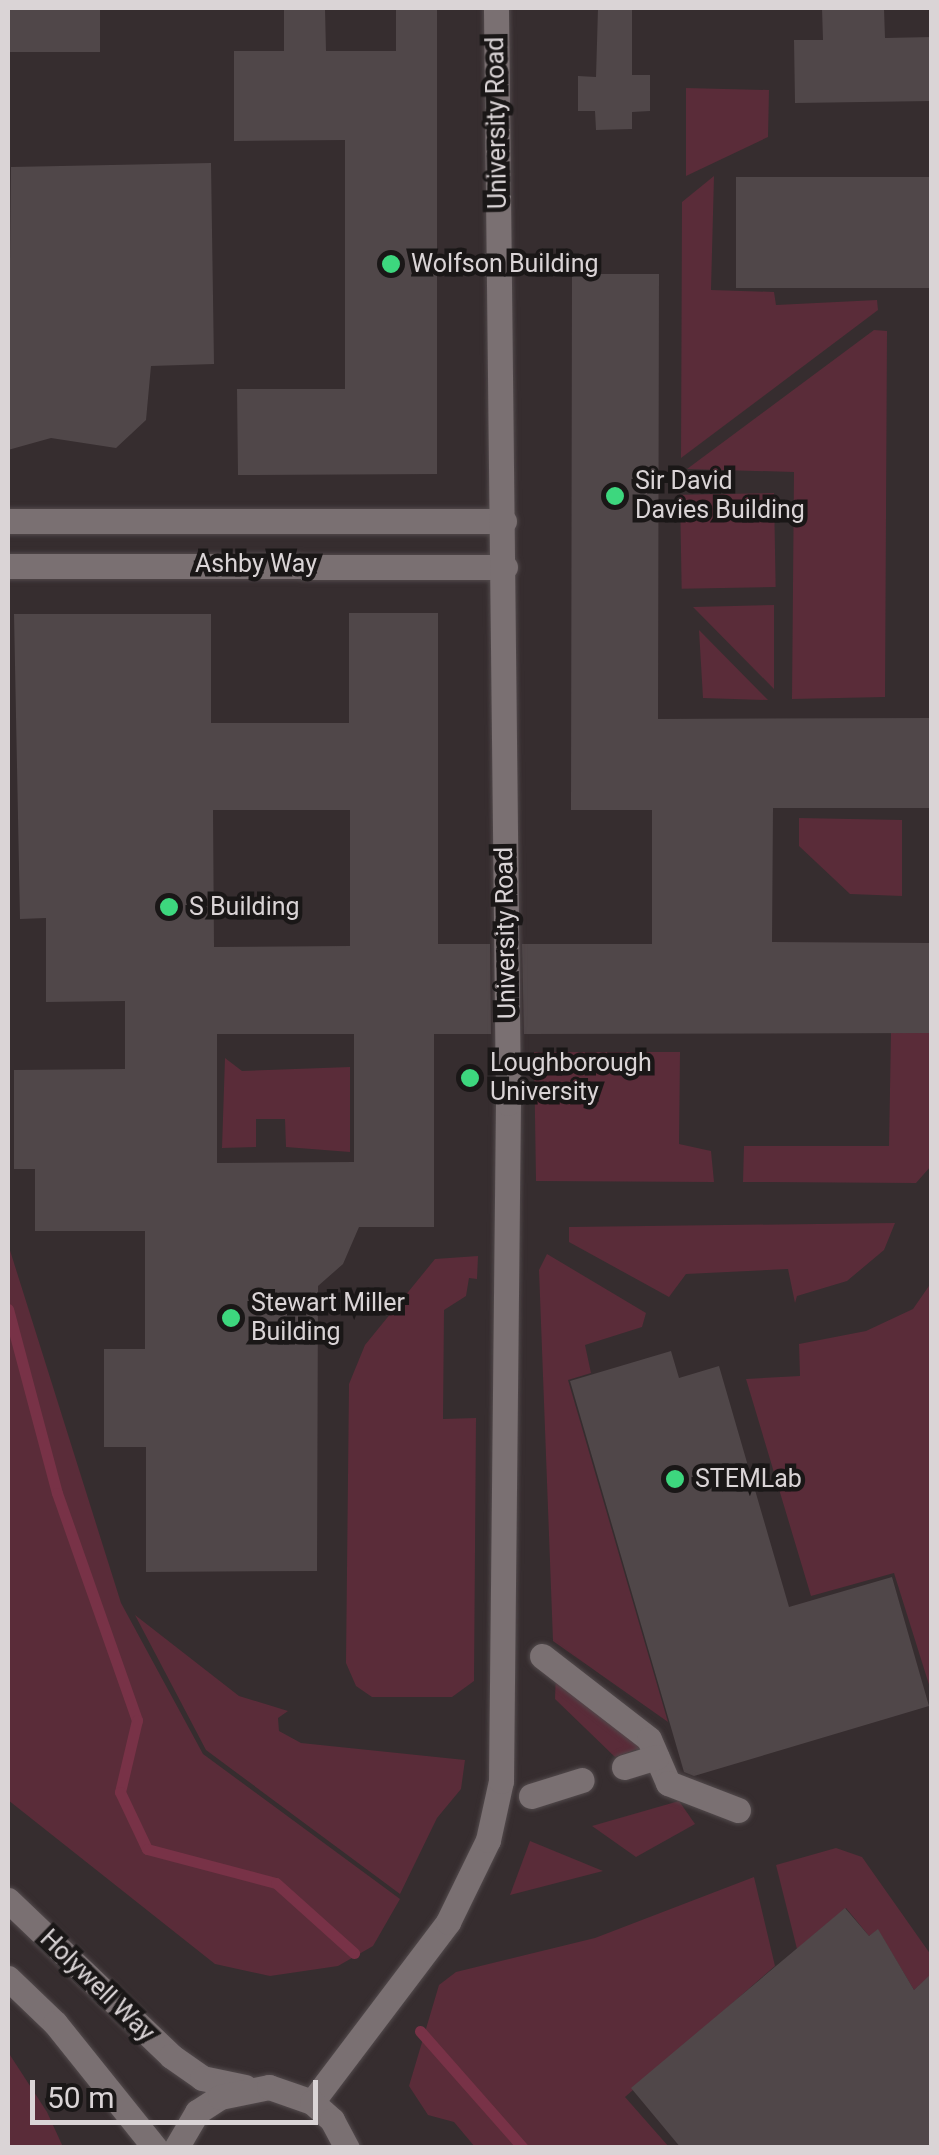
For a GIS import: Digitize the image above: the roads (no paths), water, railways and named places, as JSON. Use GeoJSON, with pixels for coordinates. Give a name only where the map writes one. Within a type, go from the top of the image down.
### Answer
{"type":"FeatureCollection","features":[{"type":"Feature","properties":{"kind":"street","name":"University Road"},"geometry":{"type":"LineString","coordinates":[[312,2102],[448,1922],[488,1840],[504,1728],[505,567],[496,8]]}},
{"type":"Feature","properties":{"kind":"street","name":"Ashby Way"},"geometry":{"type":"LineString","coordinates":[[8,522],[504,522]]}},
{"type":"Feature","properties":{"kind":"street","name":"Ashby Way"},"geometry":{"type":"LineString","coordinates":[[8,566],[505,567]]}},
{"type":"Feature","properties":{"kind":"street"},"geometry":{"type":"LineString","coordinates":[[542,1656],[649,1739],[668,1783],[738,1810]]}},
{"type":"Feature","properties":{"kind":"street"},"geometry":{"type":"LineString","coordinates":[[531,1796],[657,1757]]}},
{"type":"Feature","properties":{"kind":"street","name":"Holywell Way"},"geometry":{"type":"LineString","coordinates":[[8,1900],[172,2056],[202,2078],[280,2089],[312,2102]]}},
{"type":"Feature","properties":{"kind":"street"},"geometry":{"type":"LineString","coordinates":[[8,1978],[80,2052],[155,2148]]}},
{"type":"Feature","properties":{"kind":"street"},"geometry":{"type":"LineString","coordinates":[[176,2148],[197,2112],[245,2087]]}},
{"type":"Feature","properties":{"kind":"street"},"geometry":{"type":"LineString","coordinates":[[312,2102],[347,2148]]}},
{"type":"Feature","properties":{"kind":"waterway"},"geometry":{"type":"LineString","coordinates":[[8,1309],[57,1493],[137,1720],[120,1792],[147,1849],[276,1883],[354,1953]]}},
{"type":"Feature","properties":{"kind":"waterway"},"geometry":{"type":"LineString","coordinates":[[420,2031],[523,2148]]}},
{"type":"Feature","properties":{"kind":"place","name":"Wolfson Building"},"geometry":{"type":"Point","coordinates":[391,264]}},
{"type":"Feature","properties":{"kind":"place","name":"Sir David Davies Building"},"geometry":{"type":"Point","coordinates":[615,496]}},
{"type":"Feature","properties":{"kind":"place","name":"S Building"},"geometry":{"type":"Point","coordinates":[169,907]}},
{"type":"Feature","properties":{"kind":"place","name":"Loughborough University"},"geometry":{"type":"Point","coordinates":[470,1078]}},
{"type":"Feature","properties":{"kind":"place","name":"Stewart Miller Building"},"geometry":{"type":"Point","coordinates":[231,1318]}},
{"type":"Feature","properties":{"kind":"place","name":"STEMLab"},"geometry":{"type":"Point","coordinates":[675,1479]}}]}
